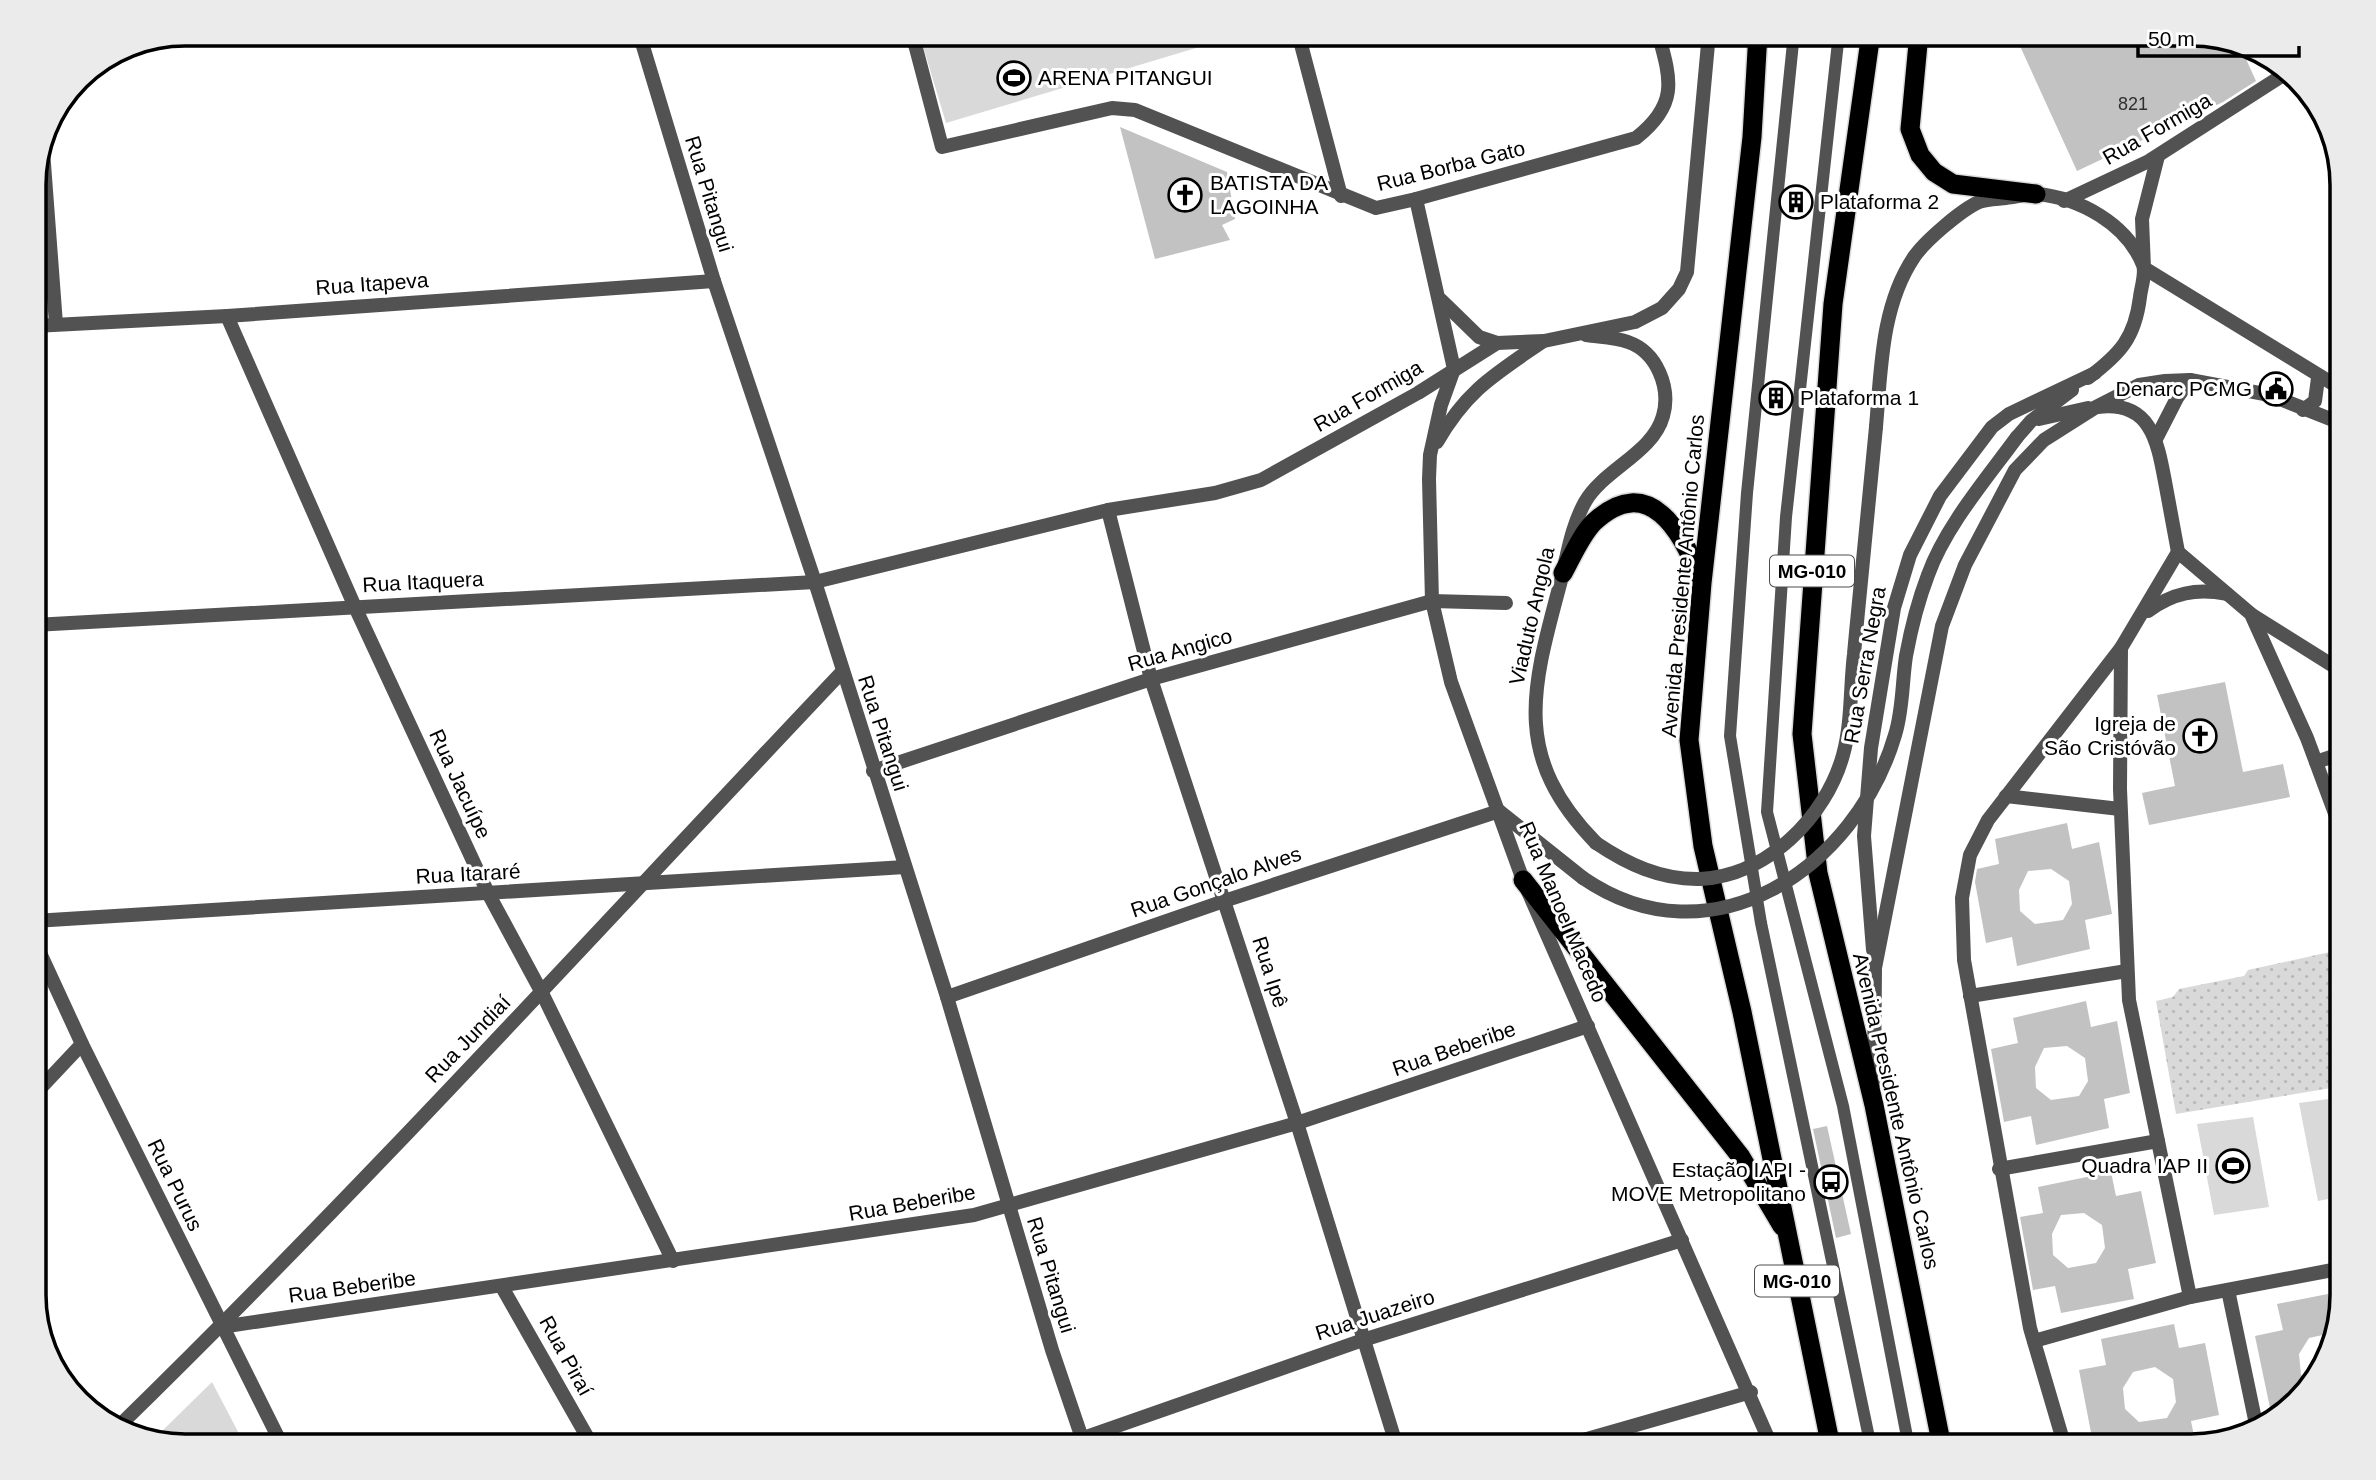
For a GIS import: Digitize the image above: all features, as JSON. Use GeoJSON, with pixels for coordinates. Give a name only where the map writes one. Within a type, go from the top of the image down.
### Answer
{"type":"FeatureCollection","features":[{"type":"Feature","properties":{"kind":"highway","name":"Avenida Presidente Antônio Carlos"},"geometry":{"type":"LineString","coordinates":[[1757,46],[1752,137],[1702,583],[1689,740],[1703,846],[1790,1241],[1828,1434]]}},
{"type":"Feature","properties":{"kind":"highway","name":"Avenida Presidente Antônio Carlos"},"geometry":{"type":"LineString","coordinates":[[1869,46],[1833,304],[1802,734],[1818,873],[1874,1105],[1939,1434]]}},
{"type":"Feature","properties":{"kind":"highway"},"geometry":{"type":"LineString","coordinates":[[1918,46],[1910,129],[1920,155],[1934,172],[1953,184],[2036,194]]}},
{"type":"Feature","properties":{"kind":"highway"},"geometry":{"type":"LineString","coordinates":[[1563,573],[1593,523],[1621,506],[1641,503],[1659,511],[1679,532],[1686,542],[1702,583]]}},
{"type":"Feature","properties":{"kind":"highway"},"geometry":{"type":"LineString","coordinates":[[1523,880],[1741,1157],[1790,1241]]}},
{"type":"Feature","properties":{"kind":"street","name":"Rua Pitangui"},"geometry":{"type":"LineString","coordinates":[[643,46],[713,281],[815,582],[841,673],[947,997],[1008,1207],[1081,1434]]}},
{"type":"Feature","properties":{"kind":"street","name":"Rua Borba Gato"},"geometry":{"type":"LineString","coordinates":[[915,46],[942,147],[1112,108],[1135,110],[1376,208],[1636,138],[1661,116],[1668,98],[1669,74],[1661,46]]}},
{"type":"Feature","properties":{"kind":"street"},"geometry":{"type":"LineString","coordinates":[[1301,46],[1341,196]]}},
{"type":"Feature","properties":{"kind":"street","name":"Rua Formiga"},"geometry":{"type":"LineString","coordinates":[[815,582],[1108,510],[1215,493],[1261,480],[1497,343],[1544,341],[1635,322],[1662,307],[1679,289],[1687,272],[1708,46]]}},
{"type":"Feature","properties":{"kind":"street","name":"Rua Formiga"},"geometry":{"type":"LineString","coordinates":[[2064,201],[2104,185],[2158,156],[2280,78]]}},
{"type":"Feature","properties":{"kind":"street","name":"Rua Formiga"},"geometry":{"type":"LineString","coordinates":[[2267,87],[2284,81]]}},
{"type":"Feature","properties":{"kind":"street"},"geometry":{"type":"LineString","coordinates":[[1499,811],[1583,878],[1627,902],[1654,910],[1688,913],[1753,899],[1771,891],[1815,860],[1859,810],[1886,761],[1896,734],[1908,646],[1929,571],[1965,511],[2031,421],[2116,357],[2131,334],[2138,311],[2144,268],[2142,219],[2158,156]]}},
{"type":"Feature","properties":{"kind":"street"},"geometry":{"type":"LineString","coordinates":[[46,190],[56,324]]}},
{"type":"Feature","properties":{"kind":"street"},"geometry":{"type":"LineString","coordinates":[[2036,194],[2064,201],[2111,222],[2126,237],[2144,268],[2330,383]]}},
{"type":"Feature","properties":{"kind":"street","name":"Viaduto Angola"},"geometry":{"type":"LineString","coordinates":[[1577,333],[1628,342],[1645,353],[1659,370],[1666,398],[1662,419],[1652,436],[1606,477],[1586,500],[1567,550],[1541,657],[1534,722],[1541,756],[1555,789],[1572,817],[1596,843],[1620,859],[1650,872],[1701,879],[1727,874],[1761,860],[1794,837],[1813,817],[1843,754],[1885,334],[1896,293],[1915,256],[1943,229],[1980,202],[2036,194]]}},
{"type":"Feature","properties":{"kind":"street"},"geometry":{"type":"LineString","coordinates":[[1416,199],[1454,369]]}},
{"type":"Feature","properties":{"kind":"street","name":"Rua Itapeva"},"geometry":{"type":"LineString","coordinates":[[46,325],[227,316],[713,281]]}},
{"type":"Feature","properties":{"kind":"street"},"geometry":{"type":"LineString","coordinates":[[1440,299],[1472,331],[1497,343]]}},
{"type":"Feature","properties":{"kind":"street","name":"Rua Jacuípe"},"geometry":{"type":"LineString","coordinates":[[227,316],[355,607],[488,893],[542,993],[673,1261]]}},
{"type":"Feature","properties":{"kind":"street"},"geometry":{"type":"LineString","coordinates":[[1430,455],[1453,415],[1485,380],[1544,341]]}},
{"type":"Feature","properties":{"kind":"street","name":"Rua Manoel Macedo"},"geometry":{"type":"LineString","coordinates":[[1454,369],[1441,405],[1430,455],[1432,601],[1451,682],[1523,880],[1768,1434]]}},
{"type":"Feature","properties":{"kind":"street","name":"Rua Serra Negra"},"geometry":{"type":"LineString","coordinates":[[1874,1105],[1875,968],[1864,836],[1871,748],[1894,607],[1906,567],[1940,496],[1992,427],[2009,414],[2095,373]]}},
{"type":"Feature","properties":{"kind":"street"},"geometry":{"type":"LineString","coordinates":[[2303,410],[2315,401],[2318,377]]}},
{"type":"Feature","properties":{"kind":"street"},"geometry":{"type":"LineString","coordinates":[[2096,407],[2139,385],[2190,380],[2270,395],[2330,420]]}},
{"type":"Feature","properties":{"kind":"street"},"geometry":{"type":"LineString","coordinates":[[2156,439],[2177,398],[2190,380]]}},
{"type":"Feature","properties":{"kind":"street"},"geometry":{"type":"LineString","coordinates":[[2031,421],[2112,405],[2129,410],[2145,422],[2156,439],[2178,552],[2250,614],[2330,664]]}},
{"type":"Feature","properties":{"kind":"street","name":"Rua Serra Negra"},"geometry":{"type":"LineString","coordinates":[[1875,968],[1949,603],[2015,470],[2044,440],[2096,407]]}},
{"type":"Feature","properties":{"kind":"street","name":"Rua Ipê"},"geometry":{"type":"LineString","coordinates":[[1108,510],[1151,679],[1297,1123],[1393,1434]]}},
{"type":"Feature","properties":{"kind":"street"},"geometry":{"type":"LineString","coordinates":[[2060,1434],[2034,1341],[1999,1169],[1961,928],[1964,887],[1970,855],[1988,820],[2121,648],[2178,552]]}},
{"type":"Feature","properties":{"kind":"street","name":"Rua Itaquera"},"geometry":{"type":"LineString","coordinates":[[46,624],[815,582]]}},
{"type":"Feature","properties":{"kind":"street"},"geometry":{"type":"LineString","coordinates":[[2143,615],[2175,594],[2192,591],[2228,594]]}},
{"type":"Feature","properties":{"kind":"street","name":"Rua Angico"},"geometry":{"type":"LineString","coordinates":[[873,771],[1151,679],[1432,601],[1506,603]]}},
{"type":"Feature","properties":{"kind":"street"},"geometry":{"type":"LineString","coordinates":[[2250,614],[2316,762],[2330,800]]}},
{"type":"Feature","properties":{"kind":"street"},"geometry":{"type":"LineString","coordinates":[[2121,648],[2120,809],[2129,1000],[2190,1297]]}},
{"type":"Feature","properties":{"kind":"street","name":"Rua Jundiaí"},"geometry":{"type":"LineString","coordinates":[[125,1421],[221,1326],[542,993],[640,885],[841,673]]}},
{"type":"Feature","properties":{"kind":"street"},"geometry":{"type":"LineString","coordinates":[[2316,762],[2330,757]]}},
{"type":"Feature","properties":{"kind":"street"},"geometry":{"type":"LineString","coordinates":[[2006,796],[2120,809]]}},
{"type":"Feature","properties":{"kind":"street","name":"Rua Gonçalo Alves"},"geometry":{"type":"LineString","coordinates":[[947,997],[1224,901],[1499,811]]}},
{"type":"Feature","properties":{"kind":"street","name":"Rua Itararé"},"geometry":{"type":"LineString","coordinates":[[46,920],[905,867]]}},
{"type":"Feature","properties":{"kind":"street","name":"Rua Purus"},"geometry":{"type":"LineString","coordinates":[[46,966],[82,1044],[276,1434]]}},
{"type":"Feature","properties":{"kind":"street"},"geometry":{"type":"LineString","coordinates":[[1970,996],[2127,971]]}},
{"type":"Feature","properties":{"kind":"street","name":"Rua Beberibe"},"geometry":{"type":"LineString","coordinates":[[221,1326],[936,1223],[1008,1207],[1297,1123],[1588,1026]]}},
{"type":"Feature","properties":{"kind":"street"},"geometry":{"type":"LineString","coordinates":[[46,1082],[82,1044]]}},
{"type":"Feature","properties":{"kind":"street"},"geometry":{"type":"LineString","coordinates":[[1999,1169],[2158,1141]]}},
{"type":"Feature","properties":{"kind":"street","name":"Rua Juazeiro"},"geometry":{"type":"LineString","coordinates":[[1106,1434],[1363,1340],[1682,1240]]}},
{"type":"Feature","properties":{"kind":"street"},"geometry":{"type":"LineString","coordinates":[[2034,1341],[2190,1297],[2330,1270]]}},
{"type":"Feature","properties":{"kind":"street","name":"Rua Piraí"},"geometry":{"type":"LineString","coordinates":[[502,1287],[586,1434]]}},
{"type":"Feature","properties":{"kind":"street"},"geometry":{"type":"LineString","coordinates":[[2228,1290],[2255,1419]]}},
{"type":"Feature","properties":{"kind":"street"},"geometry":{"type":"LineString","coordinates":[[1604,1434],[1751,1392]]}},
{"type":"Feature","properties":{"kind":"lane"},"geometry":{"type":"LineString","coordinates":[[1793,46],[1748,479],[1730,736],[1760,923],[1868,1434]]}},
{"type":"Feature","properties":{"kind":"lane"},"geometry":{"type":"LineString","coordinates":[[1838,46],[1786,517],[1767,812],[1792,920],[1843,1106],[1906,1434]]}},
{"type":"Feature","properties":{"kind":"shaded area","name":"ARENA PITANGUI"},"geometry":{"type":"Polygon","coordinates":[[[923,46],[1203,46],[946,123],[923,46]]]}},
{"type":"Feature","properties":{"kind":"shaded area"},"geometry":{"type":"Polygon","coordinates":[[[2330,952],[2330,1088],[2176,1114],[2156,1001],[2173,997],[2179,989],[2244,976],[2248,970],[2330,952]]]}},
{"type":"Feature","properties":{"kind":"shaded area"},"geometry":{"type":"Polygon","coordinates":[[[2330,1099],[2330,1199],[2318,1201],[2299,1103],[2330,1099]]]}},
{"type":"Feature","properties":{"kind":"shaded area","name":"Quadra IAP II"},"geometry":{"type":"Polygon","coordinates":[[[2253,1117],[2269,1207],[2214,1215],[2197,1124],[2253,1117]]]}},
{"type":"Feature","properties":{"kind":"shaded area"},"geometry":{"type":"Polygon","coordinates":[[[212,1382],[239,1434],[184,1434],[161,1432],[212,1382]]]}},
{"type":"Feature","properties":{"kind":"building"},"geometry":{"type":"Polygon","coordinates":[[[2020,46],[2192,46],[2219,48],[2245,57],[2256,81],[2223,102],[2077,171],[2020,46]]]}},
{"type":"Feature","properties":{"kind":"building","name":"BATISTA DA LAGOINHA"},"geometry":{"type":"Polygon","coordinates":[[[1120,127],[1227,172],[1235,219],[1222,225],[1230,240],[1155,259],[1120,127]]]}},
{"type":"Feature","properties":{"kind":"building","name":"Igreja de São Cristóvão"},"geometry":{"type":"Polygon","coordinates":[[[2225,682],[2243,772],[2283,764],[2290,797],[2149,825],[2142,793],[2175,786],[2157,695],[2225,682]]]}},
{"type":"Feature","properties":{"kind":"building"},"geometry":{"type":"Polygon","coordinates":[[[2067,823],[2072,849],[2099,842],[2112,914],[2085,920],[2090,949],[2017,966],[2012,937],[1986,943],[1975,882],[1977,869],[1999,864],[1995,839],[2067,823]],[[2051,869],[2028,871],[2019,890],[2020,911],[2035,924],[2063,920],[2072,904],[2069,881],[2051,869]]]}},
{"type":"Feature","properties":{"kind":"building"},"geometry":{"type":"Polygon","coordinates":[[[2086,1001],[2091,1027],[2117,1021],[2130,1093],[2104,1099],[2109,1128],[2036,1145],[2031,1116],[2004,1122],[1991,1049],[2018,1043],[2013,1018],[2086,1001]],[[2067,1046],[2044,1048],[2035,1067],[2036,1088],[2051,1100],[2079,1096],[2088,1081],[2085,1058],[2067,1046]]]}},
{"type":"Feature","properties":{"kind":"building","name":"Estação IAPI - MOVE Metropolitano"},"geometry":{"type":"Polygon","coordinates":[[[1827,1126],[1851,1234],[1836,1238],[1813,1129],[1827,1126]]]}},
{"type":"Feature","properties":{"kind":"building"},"geometry":{"type":"Polygon","coordinates":[[[2111,1172],[2116,1196],[2141,1191],[2156,1263],[2128,1269],[2134,1299],[2061,1313],[2055,1286],[2033,1290],[2020,1217],[2043,1213],[2038,1187],[2111,1172]],[[2084,1213],[2061,1215],[2052,1234],[2053,1255],[2068,1268],[2096,1263],[2105,1248],[2102,1225],[2084,1213]]]}},
{"type":"Feature","properties":{"kind":"building"},"geometry":{"type":"Polygon","coordinates":[[[2330,1294],[2325,1335],[2309,1338],[2299,1354],[2304,1377],[2283,1400],[2270,1408],[2255,1336],[2283,1330],[2277,1304],[2330,1294]]]}},
{"type":"Feature","properties":{"kind":"building"},"geometry":{"type":"Polygon","coordinates":[[[2174,1324],[2179,1348],[2205,1343],[2219,1415],[2191,1421],[2194,1434],[2091,1434],[2079,1370],[2106,1365],[2101,1339],[2174,1324]],[[2155,1367],[2133,1372],[2123,1388],[2125,1409],[2139,1422],[2167,1418],[2176,1402],[2173,1379],[2155,1367]]]}},
{"type":"Feature","properties":{"kind":"place","name":"ARENA PITANGUI"},"geometry":{"type":"Point","coordinates":[1014,78]}},
{"type":"Feature","properties":{"kind":"place","name":"BATISTA DA LAGOINHA"},"geometry":{"type":"Point","coordinates":[1185,195]}},
{"type":"Feature","properties":{"kind":"place","name":"Plataforma 2"},"geometry":{"type":"Point","coordinates":[1796,202]}},
{"type":"Feature","properties":{"kind":"place","name":"Denarc PCMG"},"geometry":{"type":"Point","coordinates":[2276,389]}},
{"type":"Feature","properties":{"kind":"place","name":"Plataforma 1"},"geometry":{"type":"Point","coordinates":[1776,398]}},
{"type":"Feature","properties":{"kind":"place","name":"Igreja de São Cristóvão"},"geometry":{"type":"Point","coordinates":[2200,736]}},
{"type":"Feature","properties":{"kind":"place","name":"Quadra IAP II"},"geometry":{"type":"Point","coordinates":[2233,1166]}},
{"type":"Feature","properties":{"kind":"place","name":"Estação IAPI - MOVE Metropolitano"},"geometry":{"type":"Point","coordinates":[1831,1182]}}]}
